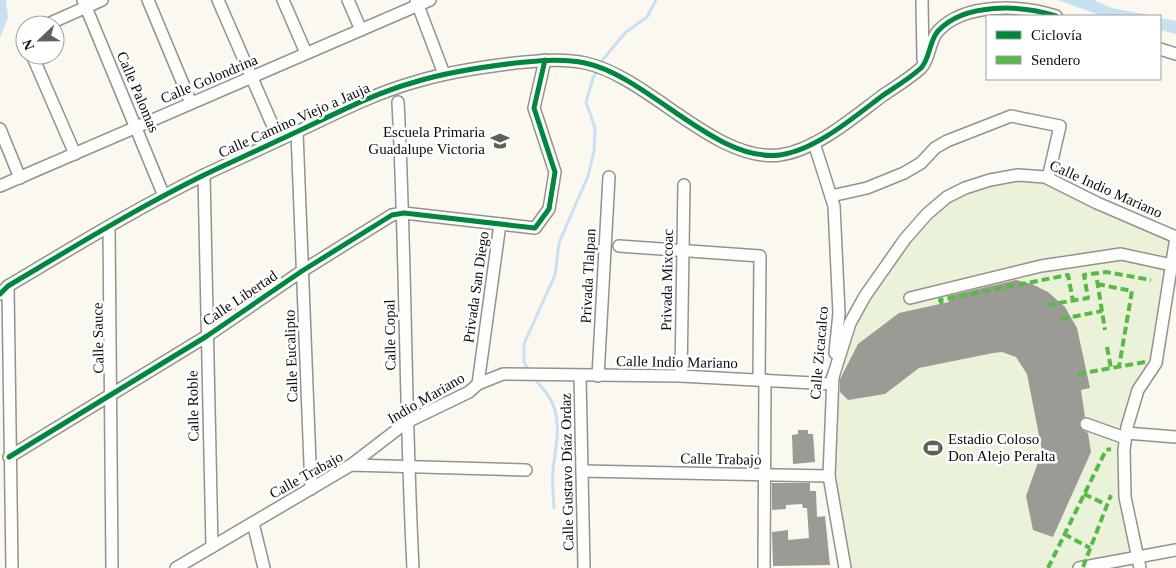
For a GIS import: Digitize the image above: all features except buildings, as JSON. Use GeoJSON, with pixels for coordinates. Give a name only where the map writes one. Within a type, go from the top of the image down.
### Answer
{"type":"FeatureCollection","features":[{"type":"Feature","properties":{"kind":"street"},"geometry":{"type":"LineString","coordinates":[[63,15],[84,3],[102,0]]}},
{"type":"Feature","properties":{"kind":"street"},"geometry":{"type":"LineString","coordinates":[[148,0],[192,103]]}},
{"type":"Feature","properties":{"kind":"street"},"geometry":{"type":"LineString","coordinates":[[218,0],[279,140]]}},
{"type":"Feature","properties":{"kind":"street"},"geometry":{"type":"LineString","coordinates":[[283,0],[306,54]]}},
{"type":"Feature","properties":{"kind":"street"},"geometry":{"type":"LineString","coordinates":[[348,0],[361,30]]}},
{"type":"Feature","properties":{"kind":"street","name":"Calle Golondrina"},"geometry":{"type":"LineString","coordinates":[[0,186],[361,30],[417,3],[430,0]]}},
{"type":"Feature","properties":{"kind":"street"},"geometry":{"type":"LineString","coordinates":[[922,0],[924,66]]}},
{"type":"Feature","properties":{"kind":"street","name":"Calle Palomas"},"geometry":{"type":"LineString","coordinates":[[84,3],[164,196]]}},
{"type":"Feature","properties":{"kind":"street"},"geometry":{"type":"LineString","coordinates":[[417,3],[444,74]]}},
{"type":"Feature","properties":{"kind":"street"},"geometry":{"type":"LineString","coordinates":[[924,66],[936,33],[951,21],[970,13],[1006,8],[1050,15]]}},
{"type":"Feature","properties":{"kind":"street"},"geometry":{"type":"LineString","coordinates":[[1161,49],[1176,54]]}},
{"type":"Feature","properties":{"kind":"street","name":"Calle Camino Viejo a Jauja"},"geometry":{"type":"LineString","coordinates":[[4,290],[109,227],[204,175],[387,92],[444,74],[545,60],[588,63],[614,72],[675,113],[738,149],[760,155],[782,155],[814,143],[837,129],[924,66]]}},
{"type":"Feature","properties":{"kind":"street","name":"Calle Libertad"},"geometry":{"type":"LineString","coordinates":[[9,457],[206,336],[302,271],[392,215],[404,213],[535,228],[549,209],[555,172],[534,108],[545,60]]}},
{"type":"Feature","properties":{"kind":"street"},"geometry":{"type":"LineString","coordinates":[[36,65],[76,154]]}},
{"type":"Feature","properties":{"kind":"street","name":"Calle Copal"},"geometry":{"type":"LineString","coordinates":[[398,102],[404,213],[408,466],[413,568]]}},
{"type":"Feature","properties":{"kind":"street"},"geometry":{"type":"LineString","coordinates":[[831,196],[867,188],[904,173],[921,163],[946,141],[1011,116],[1060,126],[1048,178]]}},
{"type":"Feature","properties":{"kind":"street"},"geometry":{"type":"LineString","coordinates":[[0,129],[20,178]]}},
{"type":"Feature","properties":{"kind":"street","name":"Calle Eucalipto"},"geometry":{"type":"LineString","coordinates":[[297,132],[311,488]]}},
{"type":"Feature","properties":{"kind":"street","name":"Calle Zicacalco"},"geometry":{"type":"LineString","coordinates":[[814,143],[834,206],[839,313],[832,382],[829,476],[845,568]]}},
{"type":"Feature","properties":{"kind":"street","name":"Calle Roble"},"geometry":{"type":"LineString","coordinates":[[204,175],[212,547]]}},
{"type":"Feature","properties":{"kind":"street","name":"Calle Indio Mariano"},"geometry":{"type":"LineString","coordinates":[[522,374],[680,376],[832,382],[850,323],[905,239],[927,214],[947,197],[990,180],[1018,175],[1037,175],[1048,178],[1097,203],[1176,237],[1174,265],[1156,363],[1132,395],[1126,436],[1123,476],[1140,568]]}},
{"type":"Feature","properties":{"kind":"street","name":"Privada Tlalpan"},"geometry":{"type":"LineString","coordinates":[[598,376],[608,177]]}},
{"type":"Feature","properties":{"kind":"street","name":"Privada Mixcoac"},"geometry":{"type":"LineString","coordinates":[[680,376],[684,185]]}},
{"type":"Feature","properties":{"kind":"street","name":"Privada San Diego"},"geometry":{"type":"LineString","coordinates":[[478,384],[500,224]]}},
{"type":"Feature","properties":{"kind":"street","name":"Calle Sauce"},"geometry":{"type":"LineString","coordinates":[[109,227],[112,568]]}},
{"type":"Feature","properties":{"kind":"street"},"geometry":{"type":"LineString","coordinates":[[619,246],[760,256],[765,475],[764,568]]}},
{"type":"Feature","properties":{"kind":"street"},"geometry":{"type":"LineString","coordinates":[[910,298],[1041,266],[1121,254],[1174,265]]}},
{"type":"Feature","properties":{"kind":"street"},"geometry":{"type":"LineString","coordinates":[[4,290],[12,568]]}},
{"type":"Feature","properties":{"kind":"street","name":"Indio Mariano"},"geometry":{"type":"LineString","coordinates":[[351,465],[407,422],[469,392],[478,384],[503,374],[522,374]]}},
{"type":"Feature","properties":{"kind":"street","name":"Calle Gustavo Díaz Ordaz"},"geometry":{"type":"LineString","coordinates":[[580,376],[584,568]]}},
{"type":"Feature","properties":{"kind":"street"},"geometry":{"type":"LineString","coordinates":[[1086,424],[1126,436],[1176,437]]}},
{"type":"Feature","properties":{"kind":"street","name":"Calle Trabajo"},"geometry":{"type":"LineString","coordinates":[[176,568],[351,465],[526,470]]}},
{"type":"Feature","properties":{"kind":"street","name":"Calle Trabajo"},"geometry":{"type":"LineString","coordinates":[[582,471],[829,476]]}},
{"type":"Feature","properties":{"kind":"street"},"geometry":{"type":"LineString","coordinates":[[253,522],[264,568]]}},
{"type":"Feature","properties":{"kind":"street"},"geometry":{"type":"LineString","coordinates":[[1079,568],[1176,550]]}},
{"type":"Feature","properties":{"kind":"green space"},"geometry":{"type":"Polygon","coordinates":[[[1037,175],[1176,237],[1156,363],[1138,390],[1124,450],[1138,556],[1079,568],[845,568],[829,476],[830,400],[850,323],[905,239],[965,188],[1037,175]]]}},
{"type":"Feature","properties":{"kind":"water"},"geometry":{"type":"Polygon","coordinates":[[[0,0],[6,0],[8,17],[0,38],[0,0]]]}},
{"type":"Feature","properties":{"kind":"water"},"geometry":{"type":"Polygon","coordinates":[[[1058,0],[1094,0],[1112,8],[1149,15],[1099,15],[1058,0]]]}},
{"type":"Feature","properties":{"kind":"water"},"geometry":{"type":"Polygon","coordinates":[[[1161,18],[1176,21],[1176,34],[1161,30],[1161,18]]]}},
{"type":"Feature","properties":{"kind":"waterway"},"geometry":{"type":"LineString","coordinates":[[529,372],[524,362],[524,344],[555,275],[559,243],[588,176],[594,151],[595,128],[586,102],[593,78],[604,58],[626,32],[647,17],[656,0]]}},
{"type":"Feature","properties":{"kind":"waterway"},"geometry":{"type":"LineString","coordinates":[[534,378],[549,397],[556,414],[557,441],[553,469],[554,508]]}},
{"type":"Feature","properties":{"kind":"marked path"},"geometry":{"type":"LineString","coordinates":[[1047,305],[1088,298],[1084,275],[1106,272],[1151,280]]}},
{"type":"Feature","properties":{"kind":"marked path"},"geometry":{"type":"LineString","coordinates":[[942,304],[940,300],[1068,275],[1073,301]]}},
{"type":"Feature","properties":{"kind":"marked path"},"geometry":{"type":"LineString","coordinates":[[1097,280],[1105,330]]}},
{"type":"Feature","properties":{"kind":"marked path"},"geometry":{"type":"LineString","coordinates":[[1097,284],[1132,291],[1119,367]]}},
{"type":"Feature","properties":{"kind":"marked path"},"geometry":{"type":"LineString","coordinates":[[1061,319],[1102,311]]}},
{"type":"Feature","properties":{"kind":"marked path"},"geometry":{"type":"LineString","coordinates":[[1107,347],[1111,368]]}},
{"type":"Feature","properties":{"kind":"marked path"},"geometry":{"type":"LineString","coordinates":[[1078,374],[1145,362]]}},
{"type":"Feature","properties":{"kind":"marked path"},"geometry":{"type":"LineString","coordinates":[[1048,568],[1106,450],[1111,449]]}},
{"type":"Feature","properties":{"kind":"marked path"},"geometry":{"type":"LineString","coordinates":[[1084,494],[1107,505]]}},
{"type":"Feature","properties":{"kind":"marked path"},"geometry":{"type":"LineString","coordinates":[[1083,567],[1111,495]]}},
{"type":"Feature","properties":{"kind":"marked path"},"geometry":{"type":"LineString","coordinates":[[1064,534],[1090,548]]}},
{"type":"Feature","properties":{"kind":"cycle path"},"geometry":{"type":"LineString","coordinates":[[0,294],[8,286],[105,229],[204,175],[363,101],[427,78],[465,70],[515,63],[558,60],[576,61],[609,71],[633,84],[706,133],[731,146],[756,154],[780,155],[794,152],[821,140],[912,76],[924,64],[935,35],[949,22],[963,15],[994,8],[1011,8],[1052,15]]}},
{"type":"Feature","properties":{"kind":"cycle path"},"geometry":{"type":"LineString","coordinates":[[9,457],[207,336],[302,271],[392,215],[404,213],[535,228],[549,209],[555,172],[534,108],[545,60]]}},
{"type":"Feature","properties":{"kind":"place","name":"Escuela Primaria Guadalupe Victoria"},"geometry":{"type":"Point","coordinates":[500,141]}},
{"type":"Feature","properties":{"kind":"place","name":"Estadio Coloso Don Alejo Peralta"},"geometry":{"type":"Point","coordinates":[933,448]}}]}
